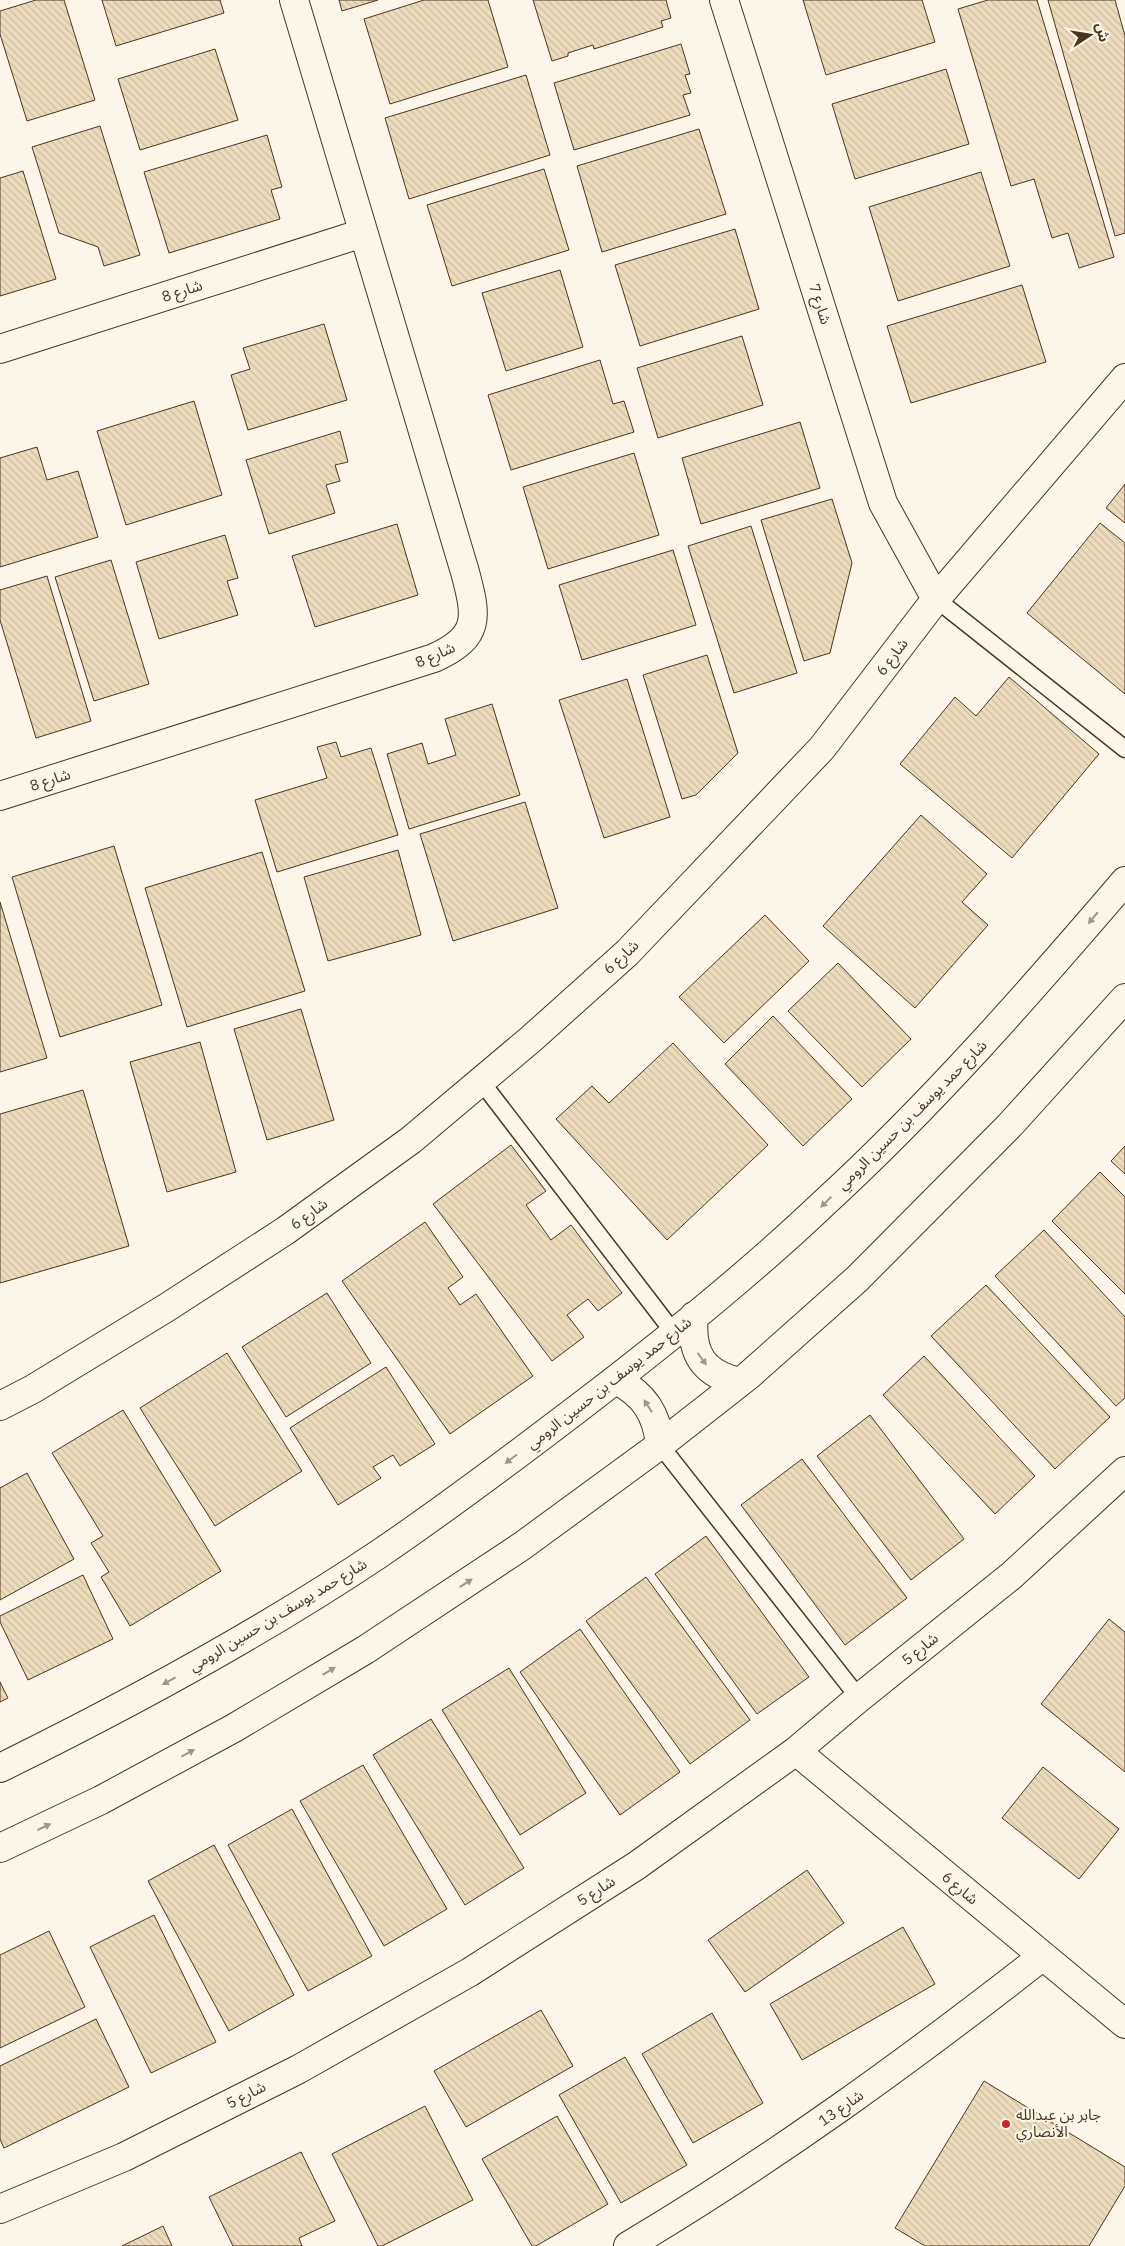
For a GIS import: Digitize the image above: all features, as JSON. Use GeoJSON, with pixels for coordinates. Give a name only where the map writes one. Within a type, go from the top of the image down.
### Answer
{"type":"FeatureCollection","features":[{"type":"Feature","properties":{"kind":"street","name":"شارع 8"},"geometry":{"type":"LineString","coordinates":[[0,796],[434,658],[455,648],[468,635],[473,618],[471,593],[294,0]]}},
{"type":"Feature","properties":{"kind":"street","name":"شارع 7"},"geometry":{"type":"LineString","coordinates":[[724,0],[883,503],[936,599]]}},
{"type":"Feature","properties":{"kind":"street","name":"شارع 8"},"geometry":{"type":"LineString","coordinates":[[0,349],[363,233]]}},
{"type":"Feature","properties":{"kind":"street","name":"شارع 6"},"geometry":{"type":"LineString","coordinates":[[0,1406],[33,1389],[166,1308],[284,1232],[412,1140],[480,1080],[531,1039],[627,953],[822,748],[936,599],[1125,378]]}},
{"type":"Feature","properties":{"kind":"street","name":"شارع حمد يوسف بن حسين الرومي"},"geometry":{"type":"LineString","coordinates":[[0,1768],[173,1679],[293,1608],[377,1555],[475,1487],[616,1380],[752,1268],[823,1205],[897,1134],[1021,1003],[1125,881]]}},
{"type":"Feature","properties":{"kind":"street"},"geometry":{"type":"LineString","coordinates":[[0,1848],[101,1800],[234,1728],[365,1650],[522,1546],[660,1445],[740,1382],[817,1316],[909,1228],[1010,1125],[1125,998]]}},
{"type":"Feature","properties":{"kind":"street"},"geometry":{"type":"LineString","coordinates":[[684,1324],[692,1331],[694,1346],[701,1360],[712,1371],[725,1379],[740,1382]]}},
{"type":"Feature","properties":{"kind":"street"},"geometry":{"type":"LineString","coordinates":[[616,1380],[631,1388],[643,1399],[655,1421],[660,1445]]}},
{"type":"Feature","properties":{"kind":"street","name":"شارع 5"},"geometry":{"type":"LineString","coordinates":[[0,2209],[124,2156],[282,2077],[470,1972],[636,1866],[796,1751],[859,1698],[1012,1576],[1125,1471]]}},
{"type":"Feature","properties":{"kind":"street","name":"شارع 6"},"geometry":{"type":"LineString","coordinates":[[796,1751],[1125,2024]]}},
{"type":"Feature","properties":{"kind":"street","name":"شارع 13"},"geometry":{"type":"LineString","coordinates":[[628,2246],[755,2167],[853,2100],[949,2030],[1043,1956]]}},
{"type":"Feature","properties":{"kind":"lane"},"geometry":{"type":"LineString","coordinates":[[936,599],[1125,749]]}},
{"type":"Feature","properties":{"kind":"lane"},"geometry":{"type":"LineString","coordinates":[[480,1080],[684,1324]]}},
{"type":"Feature","properties":{"kind":"lane"},"geometry":{"type":"LineString","coordinates":[[660,1445],[859,1698]]}},
{"type":"Feature","properties":{"kind":"building"},"geometry":{"type":"Polygon","coordinates":[[[36,0],[64,0],[95,100],[27,121],[0,34],[0,11],[36,0]]]}},
{"type":"Feature","properties":{"kind":"building"},"geometry":{"type":"Polygon","coordinates":[[[102,0],[220,0],[224,13],[116,46],[102,0]]]}},
{"type":"Feature","properties":{"kind":"building"},"geometry":{"type":"Polygon","coordinates":[[[339,0],[378,0],[342,11],[339,0]]]}},
{"type":"Feature","properties":{"kind":"building"},"geometry":{"type":"Polygon","coordinates":[[[424,0],[488,0],[508,67],[390,104],[364,19],[424,0]]]}},
{"type":"Feature","properties":{"kind":"building"},"geometry":{"type":"Polygon","coordinates":[[[533,0],[666,0],[671,18],[661,21],[663,27],[594,49],[593,45],[568,53],[568,56],[552,61],[533,0]]]}},
{"type":"Feature","properties":{"kind":"building"},"geometry":{"type":"Polygon","coordinates":[[[803,0],[922,0],[935,42],[826,75],[803,0]]]}},
{"type":"Feature","properties":{"kind":"building"},"geometry":{"type":"Polygon","coordinates":[[[988,0],[1037,0],[1114,257],[1079,268],[1068,233],[1052,238],[1034,179],[1011,186],[958,9],[988,0]]]}},
{"type":"Feature","properties":{"kind":"building"},"geometry":{"type":"Polygon","coordinates":[[[1048,0],[1115,0],[1125,36],[1125,233],[1115,236],[1048,0]]]}},
{"type":"Feature","properties":{"kind":"building"},"geometry":{"type":"Polygon","coordinates":[[[681,44],[690,74],[685,75],[691,93],[683,95],[690,115],[574,150],[554,83],[681,44]]]}},
{"type":"Feature","properties":{"kind":"building"},"geometry":{"type":"Polygon","coordinates":[[[215,49],[238,120],[140,150],[118,79],[215,49]]]}},
{"type":"Feature","properties":{"kind":"building"},"geometry":{"type":"Polygon","coordinates":[[[946,69],[969,144],[855,179],[832,104],[946,69]]]}},
{"type":"Feature","properties":{"kind":"building"},"geometry":{"type":"Polygon","coordinates":[[[526,75],[550,155],[409,199],[385,118],[526,75]]]}},
{"type":"Feature","properties":{"kind":"building"},"geometry":{"type":"Polygon","coordinates":[[[100,126],[140,255],[104,266],[98,247],[59,233],[32,147],[100,126]]]}},
{"type":"Feature","properties":{"kind":"building"},"geometry":{"type":"Polygon","coordinates":[[[699,129],[726,214],[602,252],[577,166],[699,129]]]}},
{"type":"Feature","properties":{"kind":"building"},"geometry":{"type":"Polygon","coordinates":[[[267,135],[282,187],[271,190],[280,219],[169,253],[144,172],[267,135]]]}},
{"type":"Feature","properties":{"kind":"building"},"geometry":{"type":"Polygon","coordinates":[[[544,169],[569,250],[452,286],[427,205],[544,169]]]}},
{"type":"Feature","properties":{"kind":"building"},"geometry":{"type":"Polygon","coordinates":[[[23,171],[56,279],[0,296],[0,178],[23,171]]]}},
{"type":"Feature","properties":{"kind":"building"},"geometry":{"type":"Polygon","coordinates":[[[981,172],[1010,266],[898,301],[869,207],[981,172]]]}},
{"type":"Feature","properties":{"kind":"building"},"geometry":{"type":"Polygon","coordinates":[[[735,229],[759,309],[640,346],[615,265],[735,229]]]}},
{"type":"Feature","properties":{"kind":"building"},"geometry":{"type":"Polygon","coordinates":[[[560,270],[583,347],[506,371],[482,293],[560,270]]]}},
{"type":"Feature","properties":{"kind":"building"},"geometry":{"type":"Polygon","coordinates":[[[1022,285],[1046,362],[911,403],[887,326],[1022,285]]]}},
{"type":"Feature","properties":{"kind":"building"},"geometry":{"type":"Polygon","coordinates":[[[324,324],[347,400],[248,430],[231,375],[250,369],[243,348],[324,324]]]}},
{"type":"Feature","properties":{"kind":"building"},"geometry":{"type":"Polygon","coordinates":[[[742,336],[763,405],[658,438],[637,368],[742,336]]]}},
{"type":"Feature","properties":{"kind":"building"},"geometry":{"type":"Polygon","coordinates":[[[600,360],[613,404],[624,401],[634,432],[511,470],[488,395],[600,360]]]}},
{"type":"Feature","properties":{"kind":"building"},"geometry":{"type":"Polygon","coordinates":[[[194,401],[222,495],[126,525],[97,431],[194,401]]]}},
{"type":"Feature","properties":{"kind":"building"},"geometry":{"type":"Polygon","coordinates":[[[800,422],[820,488],[701,524],[682,458],[800,422]]]}},
{"type":"Feature","properties":{"kind":"building"},"geometry":{"type":"Polygon","coordinates":[[[340,431],[348,462],[335,465],[340,481],[326,485],[335,513],[269,534],[246,460],[340,431]]]}},
{"type":"Feature","properties":{"kind":"building"},"geometry":{"type":"Polygon","coordinates":[[[37,447],[47,480],[78,471],[98,537],[0,567],[0,458],[37,447]]]}},
{"type":"Feature","properties":{"kind":"building"},"geometry":{"type":"Polygon","coordinates":[[[634,453],[659,535],[548,569],[523,487],[634,453]]]}},
{"type":"Feature","properties":{"kind":"building"},"geometry":{"type":"Polygon","coordinates":[[[1125,484],[1125,523],[1106,508],[1125,484]]]}},
{"type":"Feature","properties":{"kind":"building"},"geometry":{"type":"Polygon","coordinates":[[[832,499],[852,563],[830,653],[804,661],[761,520],[832,499]]]}},
{"type":"Feature","properties":{"kind":"building"},"geometry":{"type":"Polygon","coordinates":[[[1100,523],[1125,543],[1125,694],[1027,613],[1100,523]]]}},
{"type":"Feature","properties":{"kind":"building"},"geometry":{"type":"Polygon","coordinates":[[[397,524],[418,595],[315,627],[292,556],[397,524]]]}},
{"type":"Feature","properties":{"kind":"building"},"geometry":{"type":"Polygon","coordinates":[[[751,526],[797,673],[734,693],[688,546],[751,526]]]}},
{"type":"Feature","properties":{"kind":"building"},"geometry":{"type":"Polygon","coordinates":[[[225,535],[238,578],[227,581],[238,615],[159,639],[136,562],[225,535]]]}},
{"type":"Feature","properties":{"kind":"building"},"geometry":{"type":"Polygon","coordinates":[[[673,550],[696,625],[582,660],[559,585],[673,550]]]}},
{"type":"Feature","properties":{"kind":"building"},"geometry":{"type":"Polygon","coordinates":[[[111,560],[149,684],[94,701],[55,577],[111,560]]]}},
{"type":"Feature","properties":{"kind":"building"},"geometry":{"type":"Polygon","coordinates":[[[47,576],[91,721],[36,738],[0,620],[0,590],[47,576]]]}},
{"type":"Feature","properties":{"kind":"building"},"geometry":{"type":"Polygon","coordinates":[[[707,655],[738,753],[696,795],[682,799],[643,675],[707,655]]]}},
{"type":"Feature","properties":{"kind":"building"},"geometry":{"type":"Polygon","coordinates":[[[1009,677],[1099,754],[1012,858],[900,764],[955,697],[976,716],[1009,677]]]}},
{"type":"Feature","properties":{"kind":"building"},"geometry":{"type":"Polygon","coordinates":[[[627,679],[670,817],[604,838],[559,700],[627,679]]]}},
{"type":"Feature","properties":{"kind":"building"},"geometry":{"type":"Polygon","coordinates":[[[492,704],[520,795],[409,829],[387,754],[422,743],[428,764],[456,755],[445,719],[492,704]]]}},
{"type":"Feature","properties":{"kind":"building"},"geometry":{"type":"Polygon","coordinates":[[[336,742],[341,757],[371,748],[398,835],[277,872],[255,800],[327,778],[317,747],[336,742]]]}},
{"type":"Feature","properties":{"kind":"building"},"geometry":{"type":"Polygon","coordinates":[[[525,802],[558,908],[453,941],[420,834],[525,802]]]}},
{"type":"Feature","properties":{"kind":"building"},"geometry":{"type":"Polygon","coordinates":[[[921,815],[987,874],[962,902],[988,925],[915,1008],[823,926],[921,815]]]}},
{"type":"Feature","properties":{"kind":"building"},"geometry":{"type":"Polygon","coordinates":[[[114,846],[162,1005],[60,1037],[12,877],[114,846]]]}},
{"type":"Feature","properties":{"kind":"building"},"geometry":{"type":"Polygon","coordinates":[[[398,850],[421,935],[328,961],[304,877],[398,850]]]}},
{"type":"Feature","properties":{"kind":"building"},"geometry":{"type":"Polygon","coordinates":[[[262,852],[305,991],[187,1027],[145,888],[262,852]]]}},
{"type":"Feature","properties":{"kind":"building"},"geometry":{"type":"Polygon","coordinates":[[[0,902],[47,1058],[0,1072],[0,902]]]}},
{"type":"Feature","properties":{"kind":"building"},"geometry":{"type":"Polygon","coordinates":[[[765,915],[809,961],[724,1043],[679,997],[765,915]]]}},
{"type":"Feature","properties":{"kind":"building"},"geometry":{"type":"Polygon","coordinates":[[[838,963],[911,1039],[862,1087],[788,1011],[838,963]]]}},
{"type":"Feature","properties":{"kind":"building"},"geometry":{"type":"Polygon","coordinates":[[[301,1009],[334,1120],[267,1140],[234,1029],[301,1009]]]}},
{"type":"Feature","properties":{"kind":"building"},"geometry":{"type":"Polygon","coordinates":[[[773,1016],[852,1099],[803,1146],[725,1064],[773,1016]]]}},
{"type":"Feature","properties":{"kind":"building"},"geometry":{"type":"Polygon","coordinates":[[[200,1042],[236,1172],[167,1192],[130,1062],[200,1042]]]}},
{"type":"Feature","properties":{"kind":"building"},"geometry":{"type":"Polygon","coordinates":[[[673,1043],[768,1145],[667,1240],[556,1119],[592,1086],[609,1103],[673,1043]]]}},
{"type":"Feature","properties":{"kind":"building"},"geometry":{"type":"Polygon","coordinates":[[[83,1090],[129,1246],[0,1283],[0,1114],[83,1090]]]}},
{"type":"Feature","properties":{"kind":"building"},"geometry":{"type":"Polygon","coordinates":[[[511,1145],[546,1191],[526,1205],[551,1240],[571,1225],[622,1293],[598,1311],[588,1299],[567,1315],[584,1337],[552,1361],[433,1204],[511,1145]]]}},
{"type":"Feature","properties":{"kind":"building"},"geometry":{"type":"Polygon","coordinates":[[[1125,1146],[1125,1174],[1111,1161],[1125,1146]]]}},
{"type":"Feature","properties":{"kind":"building"},"geometry":{"type":"Polygon","coordinates":[[[1100,1172],[1125,1197],[1125,1294],[1052,1221],[1100,1172]]]}},
{"type":"Feature","properties":{"kind":"building"},"geometry":{"type":"Polygon","coordinates":[[[425,1222],[463,1277],[448,1288],[460,1305],[476,1294],[533,1376],[450,1434],[342,1281],[425,1222]]]}},
{"type":"Feature","properties":{"kind":"building"},"geometry":{"type":"Polygon","coordinates":[[[1044,1230],[1125,1317],[1125,1398],[1116,1406],[995,1276],[1044,1230]]]}},
{"type":"Feature","properties":{"kind":"building"},"geometry":{"type":"Polygon","coordinates":[[[986,1285],[1110,1417],[1055,1469],[931,1336],[986,1285]]]}},
{"type":"Feature","properties":{"kind":"building"},"geometry":{"type":"Polygon","coordinates":[[[327,1293],[371,1363],[286,1417],[242,1347],[327,1293]]]}},
{"type":"Feature","properties":{"kind":"building"},"geometry":{"type":"Polygon","coordinates":[[[227,1353],[302,1471],[215,1526],[140,1408],[227,1353]]]}},
{"type":"Feature","properties":{"kind":"building"},"geometry":{"type":"Polygon","coordinates":[[[924,1356],[1035,1476],[995,1514],[883,1395],[924,1356]]]}},
{"type":"Feature","properties":{"kind":"building"},"geometry":{"type":"Polygon","coordinates":[[[386,1367],[435,1444],[400,1466],[393,1455],[373,1467],[381,1478],[338,1505],[290,1428],[386,1367]]]}},
{"type":"Feature","properties":{"kind":"building"},"geometry":{"type":"Polygon","coordinates":[[[123,1410],[221,1571],[130,1626],[101,1577],[109,1572],[91,1543],[103,1536],[52,1453],[123,1410]]]}},
{"type":"Feature","properties":{"kind":"building"},"geometry":{"type":"Polygon","coordinates":[[[870,1415],[964,1539],[911,1580],[817,1456],[870,1415]]]}},
{"type":"Feature","properties":{"kind":"building"},"geometry":{"type":"Polygon","coordinates":[[[802,1459],[907,1598],[845,1645],[741,1505],[802,1459]]]}},
{"type":"Feature","properties":{"kind":"building"},"geometry":{"type":"Polygon","coordinates":[[[27,1473],[74,1559],[0,1600],[0,1488],[27,1473]]]}},
{"type":"Feature","properties":{"kind":"building"},"geometry":{"type":"Polygon","coordinates":[[[706,1536],[809,1677],[757,1714],[655,1574],[706,1536]]]}},
{"type":"Feature","properties":{"kind":"building"},"geometry":{"type":"Polygon","coordinates":[[[83,1575],[113,1639],[28,1680],[0,1622],[0,1616],[83,1575]]]}},
{"type":"Feature","properties":{"kind":"building"},"geometry":{"type":"Polygon","coordinates":[[[646,1577],[750,1720],[690,1764],[586,1621],[646,1577]]]}},
{"type":"Feature","properties":{"kind":"building"},"geometry":{"type":"Polygon","coordinates":[[[1109,1619],[1125,1632],[1125,1772],[1041,1704],[1109,1619]]]}},
{"type":"Feature","properties":{"kind":"building"},"geometry":{"type":"Polygon","coordinates":[[[580,1629],[680,1772],[620,1815],[520,1672],[580,1629]]]}},
{"type":"Feature","properties":{"kind":"building"},"geometry":{"type":"Polygon","coordinates":[[[509,1668],[586,1793],[520,1835],[442,1710],[509,1668]]]}},
{"type":"Feature","properties":{"kind":"building"},"geometry":{"type":"Polygon","coordinates":[[[0,1682],[8,1698],[0,1702],[0,1682]]]}},
{"type":"Feature","properties":{"kind":"building"},"geometry":{"type":"Polygon","coordinates":[[[431,1719],[524,1868],[465,1905],[373,1755],[431,1719]]]}},
{"type":"Feature","properties":{"kind":"building"},"geometry":{"type":"Polygon","coordinates":[[[363,1765],[447,1909],[384,1946],[300,1801],[363,1765]]]}},
{"type":"Feature","properties":{"kind":"building"},"geometry":{"type":"Polygon","coordinates":[[[1043,1767],[1119,1829],[1079,1879],[1002,1818],[1043,1767]]]}},
{"type":"Feature","properties":{"kind":"building"},"geometry":{"type":"Polygon","coordinates":[[[292,1809],[372,1956],[308,1991],[228,1845],[292,1809]]]}},
{"type":"Feature","properties":{"kind":"building"},"geometry":{"type":"Polygon","coordinates":[[[214,1845],[294,1995],[229,2031],[148,1881],[214,1845]]]}},
{"type":"Feature","properties":{"kind":"building"},"geometry":{"type":"Polygon","coordinates":[[[807,1870],[844,1923],[745,1992],[708,1940],[807,1870]]]}},
{"type":"Feature","properties":{"kind":"building"},"geometry":{"type":"Polygon","coordinates":[[[154,1915],[216,2042],[151,2073],[90,1947],[154,1915]]]}},
{"type":"Feature","properties":{"kind":"building"},"geometry":{"type":"Polygon","coordinates":[[[903,1927],[935,1984],[802,2060],[770,2004],[903,1927]]]}},
{"type":"Feature","properties":{"kind":"building"},"geometry":{"type":"Polygon","coordinates":[[[49,1931],[85,2007],[0,2048],[0,1955],[49,1931]]]}},
{"type":"Feature","properties":{"kind":"building"},"geometry":{"type":"Polygon","coordinates":[[[541,2010],[573,2066],[466,2127],[434,2071],[541,2010]]]}},
{"type":"Feature","properties":{"kind":"building"},"geometry":{"type":"Polygon","coordinates":[[[712,2013],[763,2103],[693,2143],[642,2054],[712,2013]]]}},
{"type":"Feature","properties":{"kind":"building"},"geometry":{"type":"Polygon","coordinates":[[[96,2019],[129,2087],[4,2148],[0,2139],[0,2066],[96,2019]]]}},
{"type":"Feature","properties":{"kind":"building"},"geometry":{"type":"Polygon","coordinates":[[[625,2057],[687,2165],[621,2203],[559,2095],[625,2057]]]}},
{"type":"Feature","properties":{"kind":"building","name":"جابر بن عبدالله الأنصاري"},"geometry":{"type":"Polygon","coordinates":[[[984,2081],[1125,2167],[1125,2186],[1089,2246],[925,2246],[895,2228],[984,2081]]]}},
{"type":"Feature","properties":{"kind":"building"},"geometry":{"type":"Polygon","coordinates":[[[425,2106],[473,2200],[382,2246],[378,2246],[332,2154],[425,2106]]]}},
{"type":"Feature","properties":{"kind":"building"},"geometry":{"type":"Polygon","coordinates":[[[557,2116],[608,2204],[536,2246],[532,2246],[482,2159],[557,2116]]]}},
{"type":"Feature","properties":{"kind":"building"},"geometry":{"type":"Polygon","coordinates":[[[301,2152],[335,2221],[299,2238],[302,2246],[233,2246],[209,2197],[301,2152]]]}},
{"type":"Feature","properties":{"kind":"building"},"geometry":{"type":"Polygon","coordinates":[[[163,2226],[172,2246],[122,2246],[163,2226]]]}},
{"type":"Feature","properties":{"kind":"place","name":"جابر بن عبدالله الأنصاري"},"geometry":{"type":"Point","coordinates":[1006,2124]}}]}
